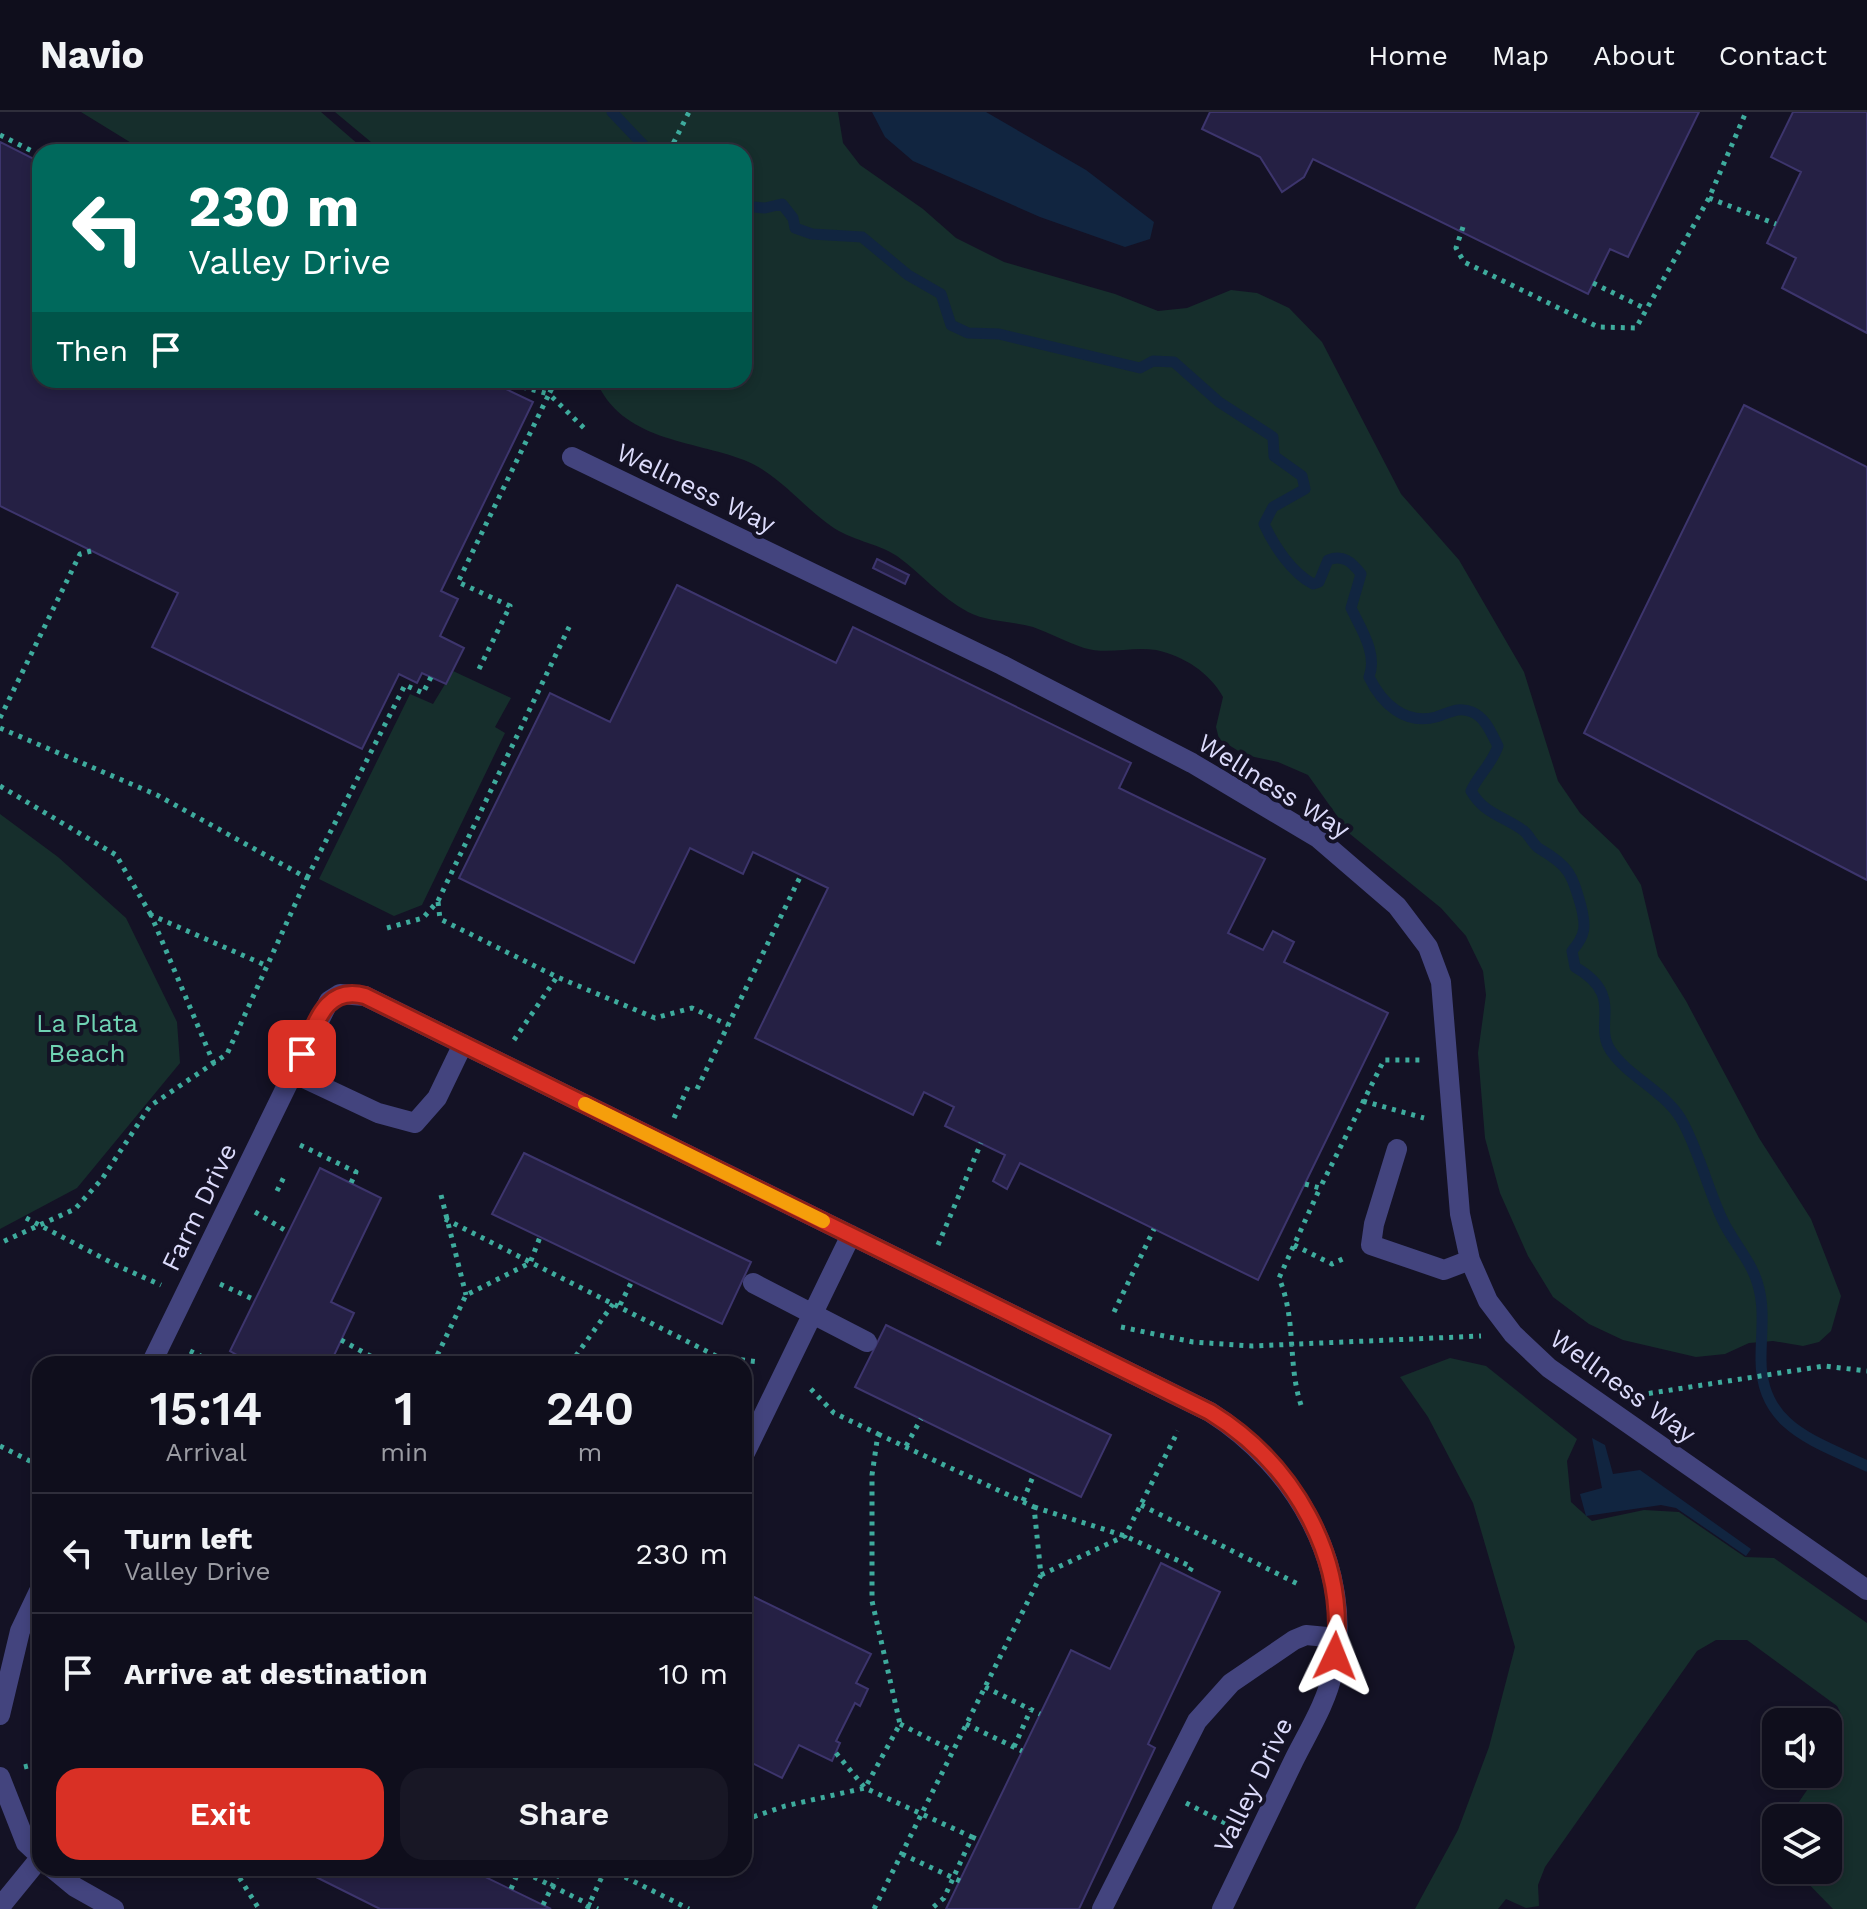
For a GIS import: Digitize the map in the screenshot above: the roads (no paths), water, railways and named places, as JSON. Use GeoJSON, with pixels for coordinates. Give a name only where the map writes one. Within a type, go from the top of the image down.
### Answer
{"type":"FeatureCollection","features":[{"type":"Feature","properties":{"kind":"street","name":"Wellness Way"},"geometry":{"type":"LineString","coordinates":[[572,457],[1002,665],[1192,763],[1318,838],[1397,906],[1428,947],[1441,982],[1460,1214],[1470,1260],[1488,1301],[1513,1334],[1549,1368],[1867,1590]]}},
{"type":"Feature","properties":{"kind":"street","name":"Valley Drive"},"geometry":{"type":"LineString","coordinates":[[293,1073],[329,1001],[340,994],[365,996],[1210,1412],[1268,1458],[1294,1491],[1318,1533],[1331,1572],[1337,1638],[1333,1673],[1315,1718],[1222,1909]]}},
{"type":"Feature","properties":{"kind":"street"},"geometry":{"type":"LineString","coordinates":[[293,1073],[378,1113],[415,1123],[437,1098],[463,1044]]}},
{"type":"Feature","properties":{"kind":"street","name":"Farm Drive"},"geometry":{"type":"LineString","coordinates":[[155,1356],[293,1073]]}},
{"type":"Feature","properties":{"kind":"street"},"geometry":{"type":"LineString","coordinates":[[1397,1149],[1374,1224],[1371,1245],[1444,1270],[1470,1260]]}},
{"type":"Feature","properties":{"kind":"street"},"geometry":{"type":"LineString","coordinates":[[752,1439],[851,1235]]}},
{"type":"Feature","properties":{"kind":"street"},"geometry":{"type":"LineString","coordinates":[[753,1283],[867,1342]]}},
{"type":"Feature","properties":{"kind":"street"},"geometry":{"type":"LineString","coordinates":[[0,1715],[20,1631],[32,1606]]}},
{"type":"Feature","properties":{"kind":"street"},"geometry":{"type":"LineString","coordinates":[[1102,1909],[1197,1721],[1231,1683],[1294,1640],[1306,1635],[1337,1638]]}},
{"type":"Feature","properties":{"kind":"street"},"geometry":{"type":"LineString","coordinates":[[0,1777],[26,1843],[32,1849]]}},
{"type":"Feature","properties":{"kind":"street"},"geometry":{"type":"LineString","coordinates":[[0,1907],[32,1867]]}},
{"type":"Feature","properties":{"kind":"street"},"geometry":{"type":"LineString","coordinates":[[62,1876],[114,1909]]}},
{"type":"Feature","properties":{"kind":"water"},"geometry":{"type":"Polygon","coordinates":[[[872,112],[986,112],[1086,170],[1154,222],[1150,239],[1125,247],[1040,217],[913,161],[885,137],[872,112]]]}},
{"type":"Feature","properties":{"kind":"water"},"geometry":{"type":"Polygon","coordinates":[[[1592,1438],[1605,1445],[1613,1474],[1640,1470],[1751,1549],[1746,1556],[1676,1508],[1661,1505],[1586,1516],[1580,1494],[1602,1488],[1592,1438]]]}},
{"type":"Feature","properties":{"kind":"waterway"},"geometry":{"type":"LineString","coordinates":[[612,112],[642,144]]}},
{"type":"Feature","properties":{"kind":"waterway"},"geometry":{"type":"LineString","coordinates":[[752,207],[765,208],[782,204],[793,218],[795,228],[812,234],[862,237],[908,275],[941,294],[951,325],[968,333],[999,334],[1140,368],[1153,361],[1174,362],[1219,402],[1273,437],[1274,456],[1302,476],[1305,489],[1273,507],[1264,524],[1273,541],[1291,566],[1313,584],[1319,582],[1328,560],[1333,558],[1347,560],[1361,574],[1351,608],[1370,651],[1369,677],[1388,704],[1405,715],[1425,719],[1467,710],[1488,726],[1498,746],[1471,791],[1482,805],[1524,831],[1572,878],[1584,925],[1580,940],[1572,951],[1575,967],[1590,978],[1604,999],[1606,1041],[1618,1060],[1665,1100],[1681,1119],[1723,1221],[1755,1277],[1761,1303],[1763,1381],[1770,1400],[1780,1416],[1810,1439],[1867,1466]]}},
{"type":"Feature","properties":{"kind":"park label","name":"La Plata Beach"},"geometry":{"type":"Point","coordinates":[87,1038]}}]}
